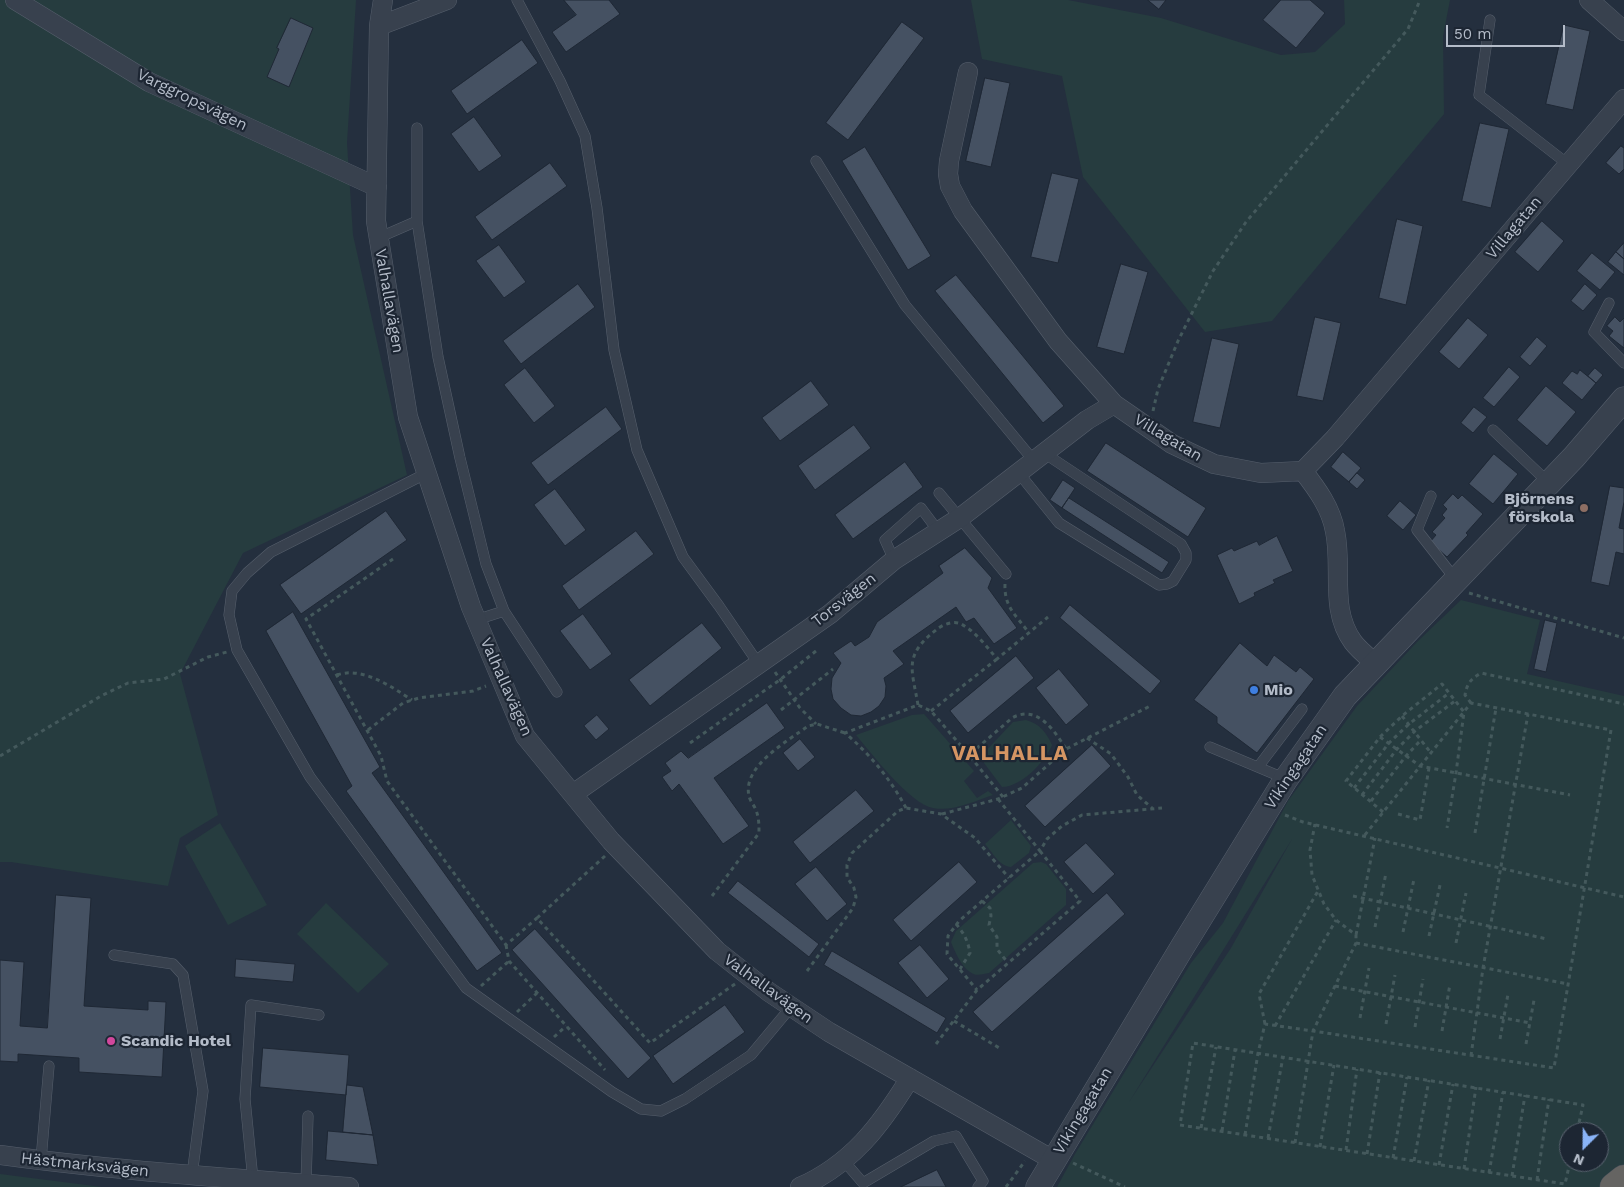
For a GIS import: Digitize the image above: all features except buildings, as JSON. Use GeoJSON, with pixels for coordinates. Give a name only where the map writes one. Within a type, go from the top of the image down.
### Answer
{"type":"FeatureCollection","features":[{"type":"Feature","properties":{"kind":"highway"},"geometry":{"type":"LineString","coordinates":[[1614,1187],[1624,1179]]}},
{"type":"Feature","properties":{"kind":"street","name":"Varggropsvägen"},"geometry":{"type":"LineString","coordinates":[[15,0],[149,82],[377,186]]}},
{"type":"Feature","properties":{"kind":"street","name":"Valhallavägen"},"geometry":{"type":"LineString","coordinates":[[383,0],[379,26],[376,221],[408,417],[476,620],[525,736],[616,846],[717,951],[747,975],[829,1032],[1048,1154]]}},
{"type":"Feature","properties":{"kind":"street"},"geometry":{"type":"LineString","coordinates":[[379,26],[446,0]]}},
{"type":"Feature","properties":{"kind":"street"},"geometry":{"type":"LineString","coordinates":[[1588,0],[1623,24]]}},
{"type":"Feature","properties":{"kind":"street","name":"Villagatan"},"geometry":{"type":"LineString","coordinates":[[968,72],[949,161],[948,174],[950,186],[955,199],[1058,341],[1114,404],[1148,428],[1190,454],[1214,464],[1261,473],[1303,471],[1335,438],[1624,100]]}},
{"type":"Feature","properties":{"kind":"street","name":"Vikingagatan"},"geometry":{"type":"LineString","coordinates":[[1038,1187],[1048,1154],[1286,779],[1344,696],[1549,483],[1624,399]]}},
{"type":"Feature","properties":{"kind":"street","name":"Torsvägen"},"geometry":{"type":"LineString","coordinates":[[573,794],[830,614],[894,560],[960,518],[1088,420],[1114,404]]}},
{"type":"Feature","properties":{"kind":"street"},"geometry":{"type":"LineString","coordinates":[[1303,471],[1324,501],[1335,529],[1338,545],[1338,598],[1343,621],[1354,643],[1375,663]]}},
{"type":"Feature","properties":{"kind":"street"},"geometry":{"type":"LineString","coordinates":[[800,1187],[844,1161],[869,1137],[892,1107],[910,1078]]}},
{"type":"Feature","properties":{"kind":"street","name":"Hästmarksvägen"},"geometry":{"type":"LineString","coordinates":[[0,1155],[86,1166],[192,1176],[349,1187]]}},
{"type":"Feature","properties":{"kind":"lane"},"geometry":{"type":"LineString","coordinates":[[517,0],[560,81],[585,136],[597,208],[614,350],[637,450],[683,558],[762,661]]}},
{"type":"Feature","properties":{"kind":"lane"},"geometry":{"type":"LineString","coordinates":[[1490,20],[1479,95],[1568,165]]}},
{"type":"Feature","properties":{"kind":"lane"},"geometry":{"type":"LineString","coordinates":[[417,128],[417,221],[438,357],[486,564],[504,611],[557,692]]}},
{"type":"Feature","properties":{"kind":"lane"},"geometry":{"type":"LineString","coordinates":[[816,161],[905,305],[1039,457],[1181,544],[1186,553],[1186,560],[1174,581],[1159,584],[1059,523],[1018,472]]}},
{"type":"Feature","properties":{"kind":"lane"},"geometry":{"type":"LineString","coordinates":[[378,238],[417,221]]}},
{"type":"Feature","properties":{"kind":"lane"},"geometry":{"type":"LineString","coordinates":[[1609,303],[1594,332],[1624,363]]}},
{"type":"Feature","properties":{"kind":"lane"},"geometry":{"type":"LineString","coordinates":[[1492,430],[1549,483]]}},
{"type":"Feature","properties":{"kind":"lane"},"geometry":{"type":"LineString","coordinates":[[427,472],[271,552],[246,573],[232,591],[229,615],[237,650],[310,777],[466,988],[612,1092],[641,1109],[661,1110],[685,1100],[754,1053],[791,1007]]}},
{"type":"Feature","properties":{"kind":"lane"},"geometry":{"type":"LineString","coordinates":[[939,493],[1006,574]]}},
{"type":"Feature","properties":{"kind":"lane"},"geometry":{"type":"LineString","coordinates":[[1432,496],[1417,530],[1453,584]]}},
{"type":"Feature","properties":{"kind":"lane"},"geometry":{"type":"LineString","coordinates":[[894,560],[885,540],[921,508],[938,532]]}},
{"type":"Feature","properties":{"kind":"lane"},"geometry":{"type":"LineString","coordinates":[[476,620],[504,611]]}},
{"type":"Feature","properties":{"kind":"lane"},"geometry":{"type":"LineString","coordinates":[[1258,767],[1302,709]]}},
{"type":"Feature","properties":{"kind":"lane"},"geometry":{"type":"LineString","coordinates":[[1210,747],[1286,779]]}},
{"type":"Feature","properties":{"kind":"lane"},"geometry":{"type":"LineString","coordinates":[[114,955],[173,964],[183,975],[203,1091],[192,1176]]}},
{"type":"Feature","properties":{"kind":"lane"},"geometry":{"type":"LineString","coordinates":[[254,1180],[245,1100],[251,1004],[319,1015]]}},
{"type":"Feature","properties":{"kind":"lane"},"geometry":{"type":"LineString","coordinates":[[41,1160],[49,1066]]}},
{"type":"Feature","properties":{"kind":"lane"},"geometry":{"type":"LineString","coordinates":[[306,1184],[308,1116]]}},
{"type":"Feature","properties":{"kind":"lane"},"geometry":{"type":"LineString","coordinates":[[844,1161],[860,1185],[934,1141],[956,1136],[983,1181],[978,1187]]}},
{"type":"Feature","properties":{"kind":"path"},"geometry":{"type":"LineString","coordinates":[[1148,428],[1158,389],[1178,341],[1213,271],[1246,222],[1408,30],[1420,0]]}},
{"type":"Feature","properties":{"kind":"path"},"geometry":{"type":"LineString","coordinates":[[393,559],[306,619],[368,730],[381,756],[387,781],[506,945],[509,961],[606,1070]]}},
{"type":"Feature","properties":{"kind":"path"},"geometry":{"type":"LineString","coordinates":[[1006,574],[1004,596],[1007,604],[1029,633]]}},
{"type":"Feature","properties":{"kind":"path"},"geometry":{"type":"LineString","coordinates":[[1453,584],[1624,638]]}},
{"type":"Feature","properties":{"kind":"path"},"geometry":{"type":"LineString","coordinates":[[931,711],[1048,618]]}},
{"type":"Feature","properties":{"kind":"path"},"geometry":{"type":"LineString","coordinates":[[918,706],[911,670],[913,656],[922,641],[939,627],[950,623],[959,623],[973,633],[997,659]]}},
{"type":"Feature","properties":{"kind":"path"},"geometry":{"type":"LineString","coordinates":[[0,756],[101,696],[128,683],[164,679],[208,657],[237,650]]}},
{"type":"Feature","properties":{"kind":"path"},"geometry":{"type":"LineString","coordinates":[[690,743],[816,651]]}},
{"type":"Feature","properties":{"kind":"path"},"geometry":{"type":"LineString","coordinates":[[762,661],[780,679],[795,700],[817,724],[845,733],[858,744],[895,787],[906,808]]}},
{"type":"Feature","properties":{"kind":"path"},"geometry":{"type":"LineString","coordinates":[[781,710],[833,669]]}},
{"type":"Feature","properties":{"kind":"path"},"geometry":{"type":"LineString","coordinates":[[337,674],[344,672],[361,674],[393,687],[413,700]]}},
{"type":"Feature","properties":{"kind":"path"},"geometry":{"type":"LineString","coordinates":[[1265,1024],[1554,1068],[1611,730],[1471,703],[1466,695],[1467,685],[1472,678],[1481,673],[1624,704]]}},
{"type":"Feature","properties":{"kind":"path"},"geometry":{"type":"LineString","coordinates":[[368,730],[396,708],[413,700],[473,691],[501,680]]}},
{"type":"Feature","properties":{"kind":"path"},"geometry":{"type":"LineString","coordinates":[[1384,812],[1346,782],[1380,737],[1402,716],[1442,684],[1464,712],[1447,828]]}},
{"type":"Feature","properties":{"kind":"path"},"geometry":{"type":"LineString","coordinates":[[1354,788],[1389,743],[1409,724],[1449,693]]}},
{"type":"Feature","properties":{"kind":"path"},"geometry":{"type":"LineString","coordinates":[[1362,794],[1397,749],[1414,731],[1455,701]]}},
{"type":"Feature","properties":{"kind":"path"},"geometry":{"type":"LineString","coordinates":[[1364,836],[1471,703]]}},
{"type":"Feature","properties":{"kind":"path"},"geometry":{"type":"LineString","coordinates":[[807,971],[853,908],[856,897],[854,888],[847,877],[846,865],[852,853],[898,811],[906,808],[941,814],[1003,797],[1022,788],[1066,749],[1152,705]]}},
{"type":"Feature","properties":{"kind":"path"},"geometry":{"type":"LineString","coordinates":[[845,733],[918,706],[931,711],[1003,797]]}},
{"type":"Feature","properties":{"kind":"path"},"geometry":{"type":"LineString","coordinates":[[1474,833],[1496,708]]}},
{"type":"Feature","properties":{"kind":"path"},"geometry":{"type":"LineString","coordinates":[[969,755],[1012,718],[1020,714],[1031,714],[1041,718],[1056,734],[1066,749]]}},
{"type":"Feature","properties":{"kind":"path"},"geometry":{"type":"LineString","coordinates":[[1471,1056],[1483,968],[1528,714]]}},
{"type":"Feature","properties":{"kind":"path"},"geometry":{"type":"LineString","coordinates":[[1402,716],[1431,753]]}},
{"type":"Feature","properties":{"kind":"path"},"geometry":{"type":"LineString","coordinates":[[712,896],[759,833],[759,822],[755,809],[748,797],[751,776],[760,763],[808,726],[817,724]]}},
{"type":"Feature","properties":{"kind":"path"},"geometry":{"type":"LineString","coordinates":[[1380,737],[1420,766],[1570,795]]}},
{"type":"Feature","properties":{"kind":"path"},"geometry":{"type":"LineString","coordinates":[[1086,738],[1110,754],[1128,777],[1137,795],[1152,809]]}},
{"type":"Feature","properties":{"kind":"path"},"geometry":{"type":"LineString","coordinates":[[1371,802],[1406,756],[1421,740]]}},
{"type":"Feature","properties":{"kind":"path"},"geometry":{"type":"LineString","coordinates":[[1398,814],[1420,820],[1429,768]]}},
{"type":"Feature","properties":{"kind":"path"},"geometry":{"type":"LineString","coordinates":[[936,1044],[977,990],[1080,901],[998,799]]}},
{"type":"Feature","properties":{"kind":"path"},"geometry":{"type":"LineString","coordinates":[[977,990],[947,954],[948,936],[956,924],[1040,851],[1047,839],[1062,826],[1082,815],[1162,808]]}},
{"type":"Feature","properties":{"kind":"path"},"geometry":{"type":"LineString","coordinates":[[1268,808],[1315,824],[1624,897]]}},
{"type":"Feature","properties":{"kind":"path"},"geometry":{"type":"LineString","coordinates":[[941,814],[975,838],[1009,878]]}},
{"type":"Feature","properties":{"kind":"path"},"geometry":{"type":"LineString","coordinates":[[1315,824],[1310,850],[1312,875],[1324,904],[1336,920],[1356,935]]}},
{"type":"Feature","properties":{"kind":"path"},"geometry":{"type":"LineString","coordinates":[[1295,1143],[1313,1031],[1356,943],[1375,838]]}},
{"type":"Feature","properties":{"kind":"path"},"geometry":{"type":"LineString","coordinates":[[506,945],[616,846]]}},
{"type":"Feature","properties":{"kind":"path"},"geometry":{"type":"LineString","coordinates":[[1375,927],[1386,873]]}},
{"type":"Feature","properties":{"kind":"path"},"geometry":{"type":"LineString","coordinates":[[1403,932],[1414,879]]}},
{"type":"Feature","properties":{"kind":"path"},"geometry":{"type":"LineString","coordinates":[[1429,936],[1440,885]]}},
{"type":"Feature","properties":{"kind":"path"},"geometry":{"type":"LineString","coordinates":[[1245,1135],[1258,1053],[1265,1024],[1259,994],[1319,891]]}},
{"type":"Feature","properties":{"kind":"path"},"geometry":{"type":"LineString","coordinates":[[1456,943],[1466,893]]}},
{"type":"Feature","properties":{"kind":"path"},"geometry":{"type":"LineString","coordinates":[[1353,896],[1547,939]]}},
{"type":"Feature","properties":{"kind":"path"},"geometry":{"type":"LineString","coordinates":[[982,901],[990,908],[989,925],[997,937],[997,949],[1008,963]]}},
{"type":"Feature","properties":{"kind":"path"},"geometry":{"type":"LineString","coordinates":[[537,918],[650,1043],[747,975]]}},
{"type":"Feature","properties":{"kind":"path"},"geometry":{"type":"LineString","coordinates":[[1275,1026],[1336,920]]}},
{"type":"Feature","properties":{"kind":"path"},"geometry":{"type":"LineString","coordinates":[[956,924],[964,933],[970,953],[960,969]]}},
{"type":"Feature","properties":{"kind":"path"},"geometry":{"type":"LineString","coordinates":[[1356,943],[1568,984]]}},
{"type":"Feature","properties":{"kind":"path"},"geometry":{"type":"LineString","coordinates":[[473,993],[509,961]]}},
{"type":"Feature","properties":{"kind":"path"},"geometry":{"type":"LineString","coordinates":[[1360,1018],[1369,968]]}},
{"type":"Feature","properties":{"kind":"path"},"geometry":{"type":"LineString","coordinates":[[1386,1024],[1396,975]]}},
{"type":"Feature","properties":{"kind":"path"},"geometry":{"type":"LineString","coordinates":[[1415,1027],[1423,978]]}},
{"type":"Feature","properties":{"kind":"path"},"geometry":{"type":"LineString","coordinates":[[1442,1031],[1450,984]]}},
{"type":"Feature","properties":{"kind":"path"},"geometry":{"type":"LineString","coordinates":[[1335,986],[1530,1023]]}},
{"type":"Feature","properties":{"kind":"path"},"geometry":{"type":"LineString","coordinates":[[510,1019],[537,993]]}},
{"type":"Feature","properties":{"kind":"path"},"geometry":{"type":"LineString","coordinates":[[1500,1039],[1508,994]]}},
{"type":"Feature","properties":{"kind":"path"},"geometry":{"type":"LineString","coordinates":[[1526,1044],[1534,1000]]}},
{"type":"Feature","properties":{"kind":"path"},"geometry":{"type":"LineString","coordinates":[[954,1021],[1001,1049]]}},
{"type":"Feature","properties":{"kind":"path"},"geometry":{"type":"LineString","coordinates":[[1568,1172],[1565,1184],[1180,1125],[1193,1043],[1583,1105],[1579,1122]]}},
{"type":"Feature","properties":{"kind":"path"},"geometry":{"type":"LineString","coordinates":[[1201,1128],[1216,1047]]}},
{"type":"Feature","properties":{"kind":"path"},"geometry":{"type":"LineString","coordinates":[[1222,1131],[1234,1050]]}},
{"type":"Feature","properties":{"kind":"path"},"geometry":{"type":"LineString","coordinates":[[1268,1138],[1283,1057]]}},
{"type":"Feature","properties":{"kind":"path"},"geometry":{"type":"LineString","coordinates":[[1320,1147],[1334,1065]]}},
{"type":"Feature","properties":{"kind":"path"},"geometry":{"type":"LineString","coordinates":[[1346,1150],[1357,1069]]}},
{"type":"Feature","properties":{"kind":"path"},"geometry":{"type":"LineString","coordinates":[[1367,1154],[1380,1072]]}},
{"type":"Feature","properties":{"kind":"path"},"geometry":{"type":"LineString","coordinates":[[1393,1158],[1407,1076]]}},
{"type":"Feature","properties":{"kind":"path"},"geometry":{"type":"LineString","coordinates":[[1414,1161],[1429,1080]]}},
{"type":"Feature","properties":{"kind":"path"},"geometry":{"type":"LineString","coordinates":[[1439,1165],[1453,1084]]}},
{"type":"Feature","properties":{"kind":"path"},"geometry":{"type":"LineString","coordinates":[[1464,1169],[1476,1087]]}},
{"type":"Feature","properties":{"kind":"path"},"geometry":{"type":"LineString","coordinates":[[1489,1173],[1503,1092]]}},
{"type":"Feature","properties":{"kind":"path"},"geometry":{"type":"LineString","coordinates":[[1512,1176],[1525,1095]]}},
{"type":"Feature","properties":{"kind":"path"},"geometry":{"type":"LineString","coordinates":[[1537,1180],[1549,1099]]}},
{"type":"Feature","properties":{"kind":"path"},"geometry":{"type":"LineString","coordinates":[[1006,1187],[1048,1154],[1125,1187]]}},
{"type":"Feature","properties":{"kind":"green space"},"geometry":{"type":"Polygon","coordinates":[[[0,0],[356,0],[347,143],[353,235],[407,475],[243,553],[180,674],[218,815],[180,838],[168,886],[11,862],[0,862],[0,0]]]}},
{"type":"Feature","properties":{"kind":"green space"},"geometry":{"type":"Polygon","coordinates":[[[971,0],[1068,0],[1161,18],[1281,55],[1315,52],[1345,24],[1344,0],[1450,0],[1443,36],[1444,114],[1272,321],[1205,332],[1083,177],[1062,76],[982,59],[971,0]]]}},
{"type":"Feature","properties":{"kind":"green space"},"geometry":{"type":"Polygon","coordinates":[[[1461,600],[1540,620],[1527,674],[1624,696],[1624,1187],[1057,1187],[1191,963],[1223,923],[1288,801],[1357,706],[1418,641],[1461,600]],[[1292,839],[1129,1102],[1231,948],[1292,839]]]}},
{"type":"Feature","properties":{"kind":"green space"},"geometry":{"type":"Polygon","coordinates":[[[924,714],[974,771],[964,781],[977,798],[988,791],[993,795],[963,805],[940,809],[933,808],[914,798],[903,788],[856,735],[912,715],[924,714]]]}},
{"type":"Feature","properties":{"kind":"green space"},"geometry":{"type":"Polygon","coordinates":[[[1026,720],[1042,729],[1052,745],[1044,759],[1032,772],[1017,783],[1002,787],[984,763],[983,754],[1013,722],[1026,720]]]}},
{"type":"Feature","properties":{"kind":"green space"},"geometry":{"type":"Polygon","coordinates":[[[1011,820],[1031,846],[1029,853],[1011,867],[1000,862],[985,844],[1011,820]]]}},
{"type":"Feature","properties":{"kind":"green space"},"geometry":{"type":"Polygon","coordinates":[[[220,823],[267,905],[228,925],[185,846],[220,823]]]}},
{"type":"Feature","properties":{"kind":"green space"},"geometry":{"type":"Polygon","coordinates":[[[1041,862],[1046,864],[1066,889],[1066,905],[989,973],[972,974],[961,963],[951,942],[956,931],[1033,863],[1041,862]]]}},
{"type":"Feature","properties":{"kind":"green space"},"geometry":{"type":"Polygon","coordinates":[[[326,903],[389,964],[358,993],[297,934],[326,903]]]}},
{"type":"Feature","properties":{"kind":"green space"},"geometry":{"type":"Polygon","coordinates":[[[0,1174],[102,1187],[0,1187],[0,1174]]]}},
{"type":"Feature","properties":{"kind":"place","name":"Björnens förskola"},"geometry":{"type":"Point","coordinates":[1584,508]}},
{"type":"Feature","properties":{"kind":"place","name":"Mio"},"geometry":{"type":"Point","coordinates":[1254,690]}},
{"type":"Feature","properties":{"kind":"place","name":"Scandic Hotel"},"geometry":{"type":"Point","coordinates":[111,1041]}},
{"type":"Feature","properties":{"kind":"district","name":"VALHALLA"},"geometry":{"type":"Point","coordinates":[1010,754]}}]}
